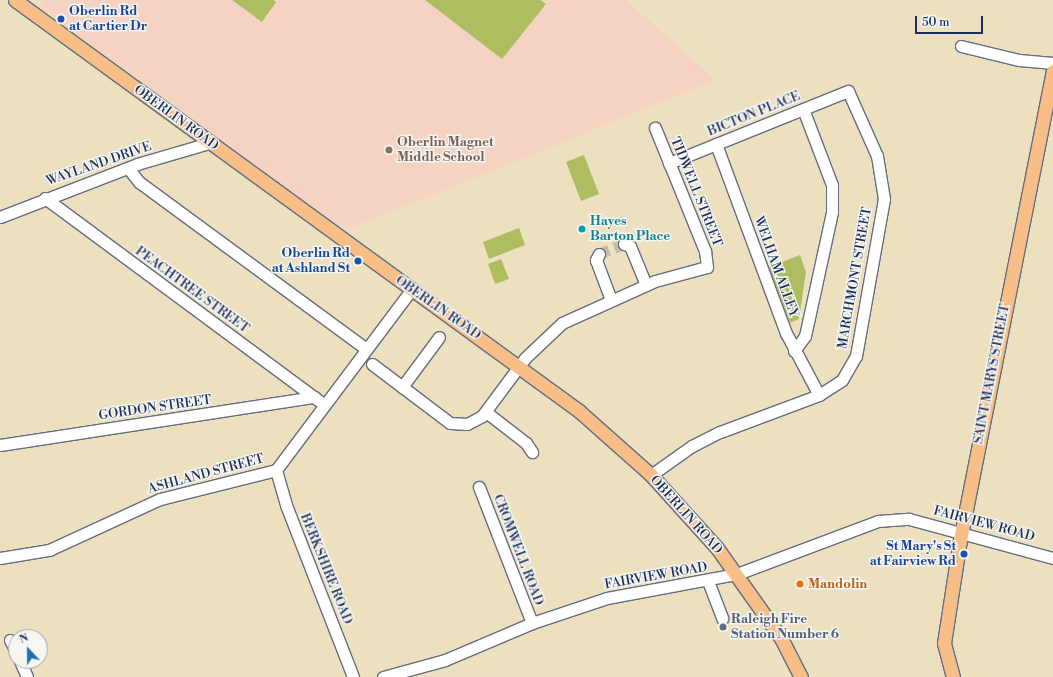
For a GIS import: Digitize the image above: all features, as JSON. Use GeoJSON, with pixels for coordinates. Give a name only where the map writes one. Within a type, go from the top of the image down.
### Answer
{"type":"FeatureCollection","features":[{"type":"Feature","properties":{"kind":"main road","name":"OBERLIN ROAD"},"geometry":{"type":"LineString","coordinates":[[15,0],[209,143],[411,290],[519,366],[579,411],[651,475],[738,574],[781,638],[801,677]]}},
{"type":"Feature","properties":{"kind":"main road","name":"SAINT MARYS STREET"},"geometry":{"type":"LineString","coordinates":[[953,677],[944,643],[962,532],[1053,71]]}},
{"type":"Feature","properties":{"kind":"street"},"geometry":{"type":"LineString","coordinates":[[961,46],[1019,60],[1053,63]]}},
{"type":"Feature","properties":{"kind":"street","name":"BICTON PLACE"},"geometry":{"type":"LineString","coordinates":[[669,162],[848,91]]}},
{"type":"Feature","properties":{"kind":"street","name":"MARCHMONT STREET"},"geometry":{"type":"LineString","coordinates":[[651,475],[720,432],[819,395],[842,380],[856,356],[884,198],[877,156],[848,91]]}},
{"type":"Feature","properties":{"kind":"street"},"geometry":{"type":"LineString","coordinates":[[794,351],[805,336],[832,212],[832,185],[803,109]]}},
{"type":"Feature","properties":{"kind":"street","name":"TIDWELL STREET"},"geometry":{"type":"LineString","coordinates":[[646,285],[707,267],[705,251],[655,128]]}},
{"type":"Feature","properties":{"kind":"street","name":"WAYLAND DRIVE"},"geometry":{"type":"LineString","coordinates":[[0,217],[45,198],[128,168],[209,143]]}},
{"type":"Feature","properties":{"kind":"street","name":"WELHAM ALLEY"},"geometry":{"type":"LineString","coordinates":[[716,144],[794,351],[819,395]]}},
{"type":"Feature","properties":{"kind":"street"},"geometry":{"type":"LineString","coordinates":[[128,168],[139,182],[366,349]]}},
{"type":"Feature","properties":{"kind":"street","name":"PEACHTREE STREET"},"geometry":{"type":"LineString","coordinates":[[45,198],[319,400]]}},
{"type":"Feature","properties":{"kind":"street"},"geometry":{"type":"LineString","coordinates":[[372,364],[450,423],[467,424],[486,412],[519,366],[562,323],[646,285],[630,246],[624,244]]}},
{"type":"Feature","properties":{"kind":"street"},"geometry":{"type":"LineString","coordinates":[[599,254],[596,260],[611,300]]}},
{"type":"Feature","properties":{"kind":"street","name":"ASHLAND STREET"},"geometry":{"type":"LineString","coordinates":[[0,558],[49,550],[160,499],[276,470],[319,400],[366,349],[411,290]]}},
{"type":"Feature","properties":{"kind":"street"},"geometry":{"type":"LineString","coordinates":[[402,387],[439,337]]}},
{"type":"Feature","properties":{"kind":"street","name":"GORDON STREET"},"geometry":{"type":"LineString","coordinates":[[0,444],[319,400]]}},
{"type":"Feature","properties":{"kind":"street"},"geometry":{"type":"LineString","coordinates":[[486,412],[526,443],[532,452]]}},
{"type":"Feature","properties":{"kind":"street","name":"BERKSHIRE ROAD"},"geometry":{"type":"LineString","coordinates":[[276,470],[286,505],[353,677]]}},
{"type":"Feature","properties":{"kind":"street","name":"CROMWELL ROAD"},"geometry":{"type":"LineString","coordinates":[[479,487],[532,623]]}},
{"type":"Feature","properties":{"kind":"street","name":"FAIRVIEW ROAD"},"geometry":{"type":"LineString","coordinates":[[382,677],[445,660],[532,623],[607,598],[708,581],[738,574],[878,521],[909,519],[962,532],[1053,558]]}},
{"type":"Feature","properties":{"kind":"street"},"geometry":{"type":"LineString","coordinates":[[708,581],[722,618]]}},
{"type":"Feature","properties":{"kind":"shaded area","name":"Oberlin Magnet Middle School"},"geometry":{"type":"Polygon","coordinates":[[[44,0],[626,0],[716,80],[349,229],[330,220],[39,6],[44,0]]]}},
{"type":"Feature","properties":{"kind":"green space"},"geometry":{"type":"Polygon","coordinates":[[[232,0],[273,0],[276,2],[262,22],[232,0]]]}},
{"type":"Feature","properties":{"kind":"green space"},"geometry":{"type":"Polygon","coordinates":[[[425,0],[540,0],[546,4],[502,59],[425,0]]]}},
{"type":"Feature","properties":{"kind":"green space"},"geometry":{"type":"Polygon","coordinates":[[[584,155],[599,194],[581,201],[566,162],[584,155]]]}},
{"type":"Feature","properties":{"kind":"green space"},"geometry":{"type":"Polygon","coordinates":[[[519,228],[525,245],[489,259],[483,242],[519,228]]]}},
{"type":"Feature","properties":{"kind":"green space"},"geometry":{"type":"Polygon","coordinates":[[[800,255],[806,272],[799,319],[790,323],[769,267],[800,255]]]}},
{"type":"Feature","properties":{"kind":"green space"},"geometry":{"type":"Polygon","coordinates":[[[501,259],[509,279],[495,284],[488,264],[501,259]]]}},
{"type":"Feature","properties":{"kind":"tunnel"},"geometry":{"type":"LineString","coordinates":[[599,254],[624,244]]}},
{"type":"Feature","properties":{"kind":"place","name":"Oberlin Rd at Cartier Dr"},"geometry":{"type":"Point","coordinates":[61,19]}},
{"type":"Feature","properties":{"kind":"place","name":"Oberlin Magnet Middle School"},"geometry":{"type":"Point","coordinates":[389,150]}},
{"type":"Feature","properties":{"kind":"place","name":"Hayes Barton Place"},"geometry":{"type":"Point","coordinates":[582,229]}},
{"type":"Feature","properties":{"kind":"place","name":"Oberlin Rd at Ashland St"},"geometry":{"type":"Point","coordinates":[358,261]}},
{"type":"Feature","properties":{"kind":"place","name":"St Mary's St at Fairview Rd"},"geometry":{"type":"Point","coordinates":[964,554]}},
{"type":"Feature","properties":{"kind":"place","name":"Mandolin"},"geometry":{"type":"Point","coordinates":[800,584]}},
{"type":"Feature","properties":{"kind":"place","name":"Raleigh Fire Station Number 6"},"geometry":{"type":"Point","coordinates":[723,627]}}]}
